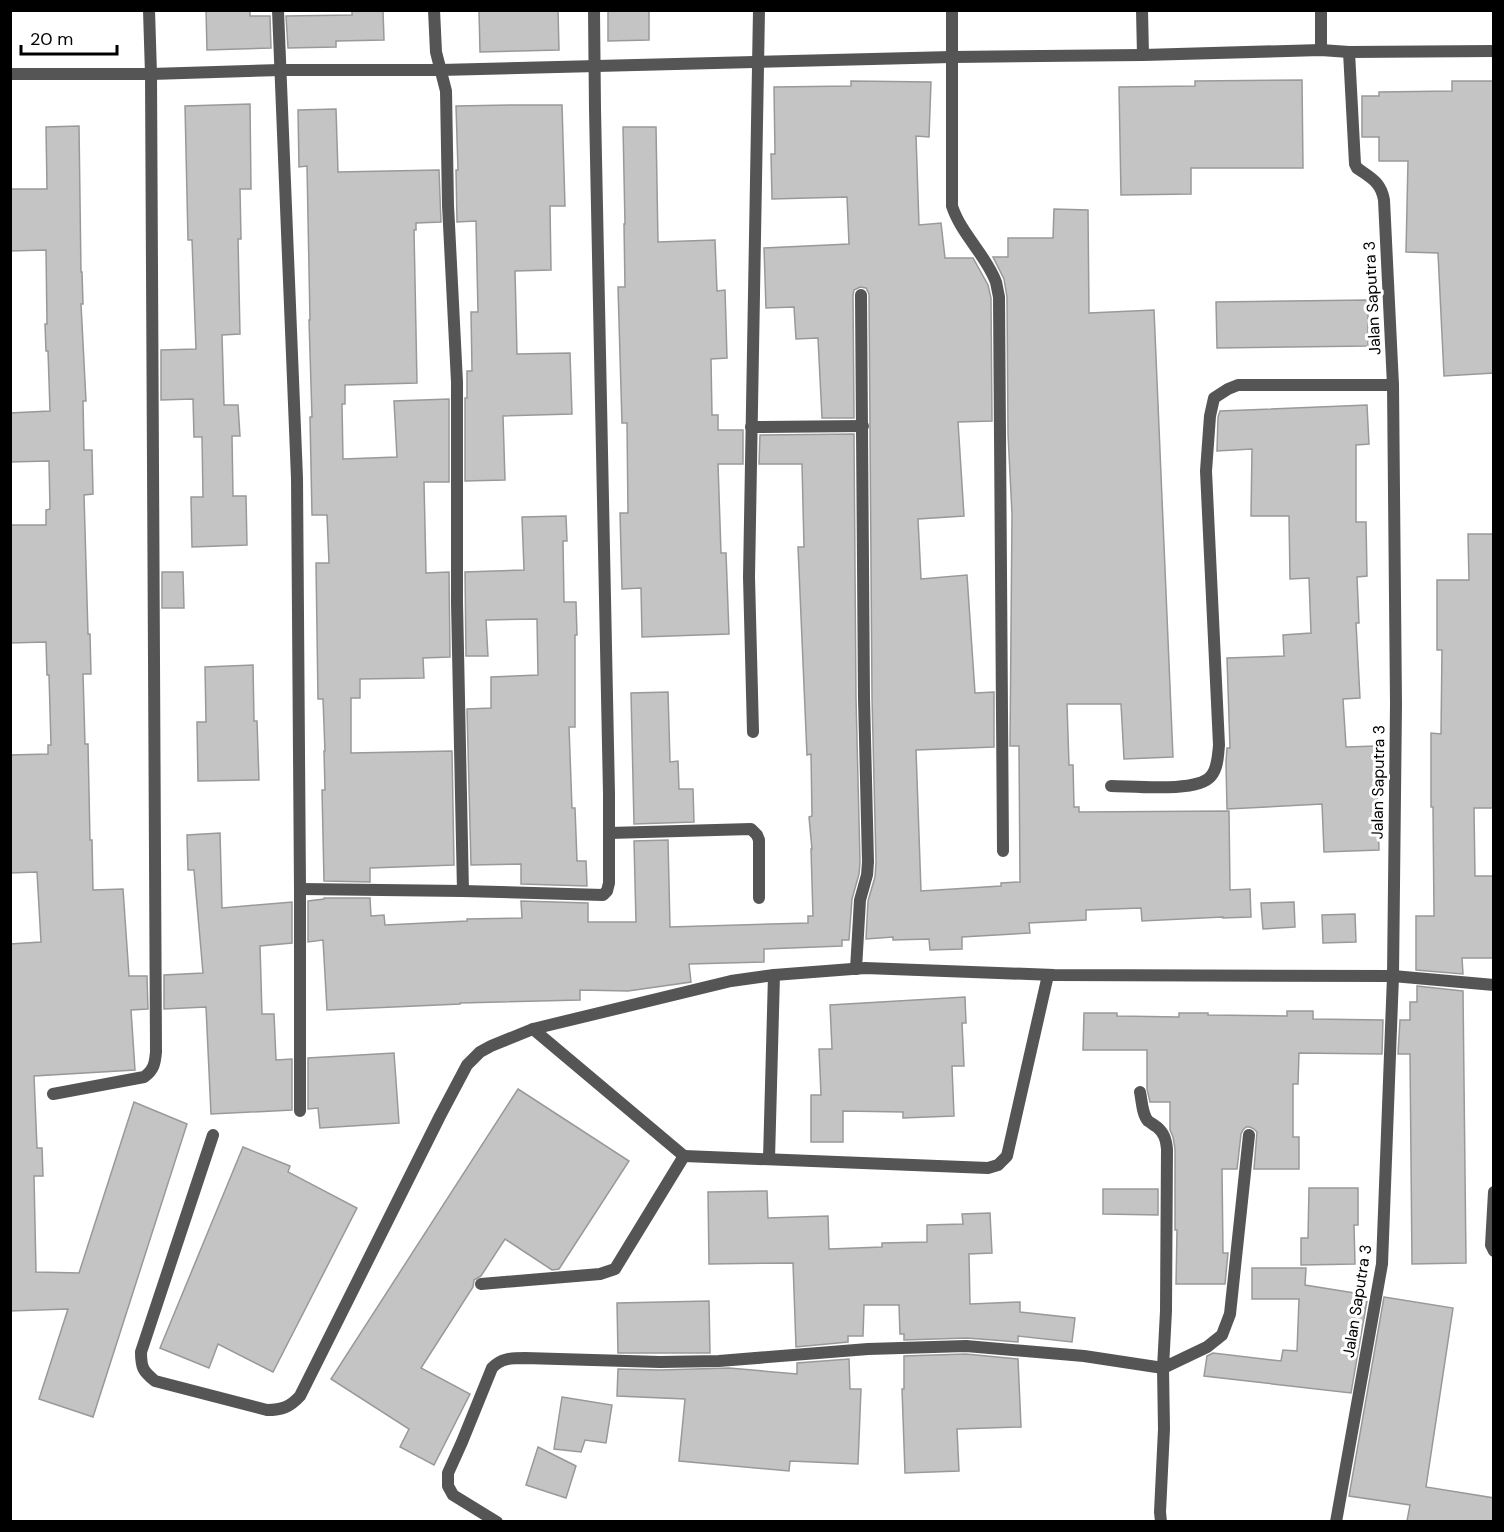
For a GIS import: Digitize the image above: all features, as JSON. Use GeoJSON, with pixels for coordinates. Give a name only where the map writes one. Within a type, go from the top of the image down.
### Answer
{"type":"FeatureCollection","features":[{"type":"Feature","properties":{"kind":"street"},"geometry":{"type":"LineString","coordinates":[[53,1094],[144,1077],[154,1068],[156,1052],[149,10]]}},
{"type":"Feature","properties":{"kind":"street"},"geometry":{"type":"LineString","coordinates":[[278,10],[297,478],[300,1112]]}},
{"type":"Feature","properties":{"kind":"street"},"geometry":{"type":"LineString","coordinates":[[434,10],[436,52],[446,91],[448,205],[457,382],[457,603],[463,891]]}},
{"type":"Feature","properties":{"kind":"street"},"geometry":{"type":"LineString","coordinates":[[300,889],[603,894],[607,891],[609,883],[609,795],[594,10]]}},
{"type":"Feature","properties":{"kind":"street"},"geometry":{"type":"LineString","coordinates":[[753,732],[749,577],[759,10]]}},
{"type":"Feature","properties":{"kind":"street"},"geometry":{"type":"LineString","coordinates":[[952,10],[952,206],[955,217],[990,271],[999,297],[1003,851]]}},
{"type":"Feature","properties":{"kind":"street"},"geometry":{"type":"LineString","coordinates":[[1142,10],[1143,55]]}},
{"type":"Feature","properties":{"kind":"street"},"geometry":{"type":"LineString","coordinates":[[1321,10],[1321,50]]}},
{"type":"Feature","properties":{"kind":"street"},"geometry":{"type":"LineString","coordinates":[[10,74],[440,70],[1321,50],[1349,52],[1494,51]]}},
{"type":"Feature","properties":{"kind":"street","name":"Jalan Saputra 3"},"geometry":{"type":"LineString","coordinates":[[1336,1521],[1382,1264],[1393,976],[1396,704],[1393,385],[1384,200],[1383,192],[1378,184],[1355,164],[1349,52]]}},
{"type":"Feature","properties":{"kind":"street"},"geometry":{"type":"LineString","coordinates":[[856,969],[860,900],[868,862],[864,686],[861,295]]}},
{"type":"Feature","properties":{"kind":"street"},"geometry":{"type":"LineString","coordinates":[[1111,786],[1185,787],[1201,784],[1211,777],[1217,764],[1219,745],[1206,471],[1210,416],[1214,398],[1228,388],[1238,385],[1393,385]]}},
{"type":"Feature","properties":{"kind":"street"},"geometry":{"type":"LineString","coordinates":[[751,427],[863,426]]}},
{"type":"Feature","properties":{"kind":"street"},"geometry":{"type":"LineString","coordinates":[[609,832],[752,829],[759,840],[759,898]]}},
{"type":"Feature","properties":{"kind":"street"},"geometry":{"type":"LineString","coordinates":[[213,1136],[141,1352],[141,1366],[154,1381],[267,1410],[279,1410],[291,1406],[300,1396],[467,1065],[490,1046],[533,1029],[731,981],[774,975],[865,968],[1048,975],[1393,976],[1494,985]]}},
{"type":"Feature","properties":{"kind":"street"},"geometry":{"type":"LineString","coordinates":[[769,1159],[774,975]]}},
{"type":"Feature","properties":{"kind":"street"},"geometry":{"type":"LineString","coordinates":[[533,1029],[684,1156],[988,1168],[998,1165],[1007,1156],[1048,975]]}},
{"type":"Feature","properties":{"kind":"street"},"geometry":{"type":"LineString","coordinates":[[1140,1092],[1145,1116],[1165,1136],[1167,1149],[1161,1521]]}},
{"type":"Feature","properties":{"kind":"street"},"geometry":{"type":"LineString","coordinates":[[497,1521],[453,1495],[448,1486],[448,1476],[492,1368],[498,1362],[509,1358],[660,1362],[719,1361],[868,1349],[966,1346],[1084,1356],[1163,1368],[1207,1347],[1222,1335],[1230,1314],[1249,1135]]}},
{"type":"Feature","properties":{"kind":"street"},"geometry":{"type":"LineString","coordinates":[[481,1284],[600,1274],[615,1269],[684,1156]]}},
{"type":"Feature","properties":{"kind":"street"},"geometry":{"type":"LineString","coordinates":[[1494,1192],[1491,1245],[1494,1251]]}},
{"type":"Feature","properties":{"kind":"building"},"geometry":{"type":"Polygon","coordinates":[[[206,10],[250,10],[250,16],[270,16],[271,48],[207,50],[206,10]]]}},
{"type":"Feature","properties":{"kind":"building"},"geometry":{"type":"Polygon","coordinates":[[[352,10],[383,10],[384,40],[336,41],[336,47],[288,48],[286,16],[352,15],[352,10]]]}},
{"type":"Feature","properties":{"kind":"building"},"geometry":{"type":"Polygon","coordinates":[[[479,10],[558,10],[559,50],[480,52],[479,10]]]}},
{"type":"Feature","properties":{"kind":"building"},"geometry":{"type":"Polygon","coordinates":[[[608,10],[649,10],[649,40],[608,41],[608,10]]]}},
{"type":"Feature","properties":{"kind":"building"},"geometry":{"type":"Polygon","coordinates":[[[1302,80],[1303,168],[1191,168],[1191,194],[1121,195],[1119,87],[1195,86],[1195,81],[1302,80]]]}},
{"type":"Feature","properties":{"kind":"building"},"geometry":{"type":"Polygon","coordinates":[[[851,81],[931,82],[929,137],[916,136],[919,225],[941,223],[945,258],[973,258],[988,285],[991,298],[992,421],[958,422],[964,516],[918,519],[921,579],[967,575],[975,693],[994,692],[994,747],[916,750],[921,891],[1001,886],[1001,883],[1020,882],[1019,746],[1010,746],[1012,514],[1008,434],[1007,297],[1004,279],[993,257],[1008,257],[1008,238],[1053,238],[1054,209],[1088,210],[1089,313],[1154,310],[1173,757],[1124,759],[1121,704],[1067,704],[1069,765],[1073,765],[1074,807],[1079,807],[1079,812],[1229,811],[1230,890],[1250,889],[1251,917],[1142,921],[1141,908],[1086,910],[1086,920],[1029,923],[1030,933],[962,937],[962,949],[930,950],[929,939],[893,940],[893,937],[866,939],[868,901],[875,877],[876,862],[872,698],[869,294],[866,288],[860,287],[854,290],[853,295],[854,418],[822,418],[818,338],[796,339],[794,307],[766,308],[764,248],[849,244],[847,197],[772,199],[771,154],[775,154],[774,87],[851,86],[851,81]]]}},
{"type":"Feature","properties":{"kind":"building"},"geometry":{"type":"Polygon","coordinates":[[[1452,81],[1494,81],[1494,373],[1444,376],[1438,253],[1406,252],[1408,161],[1379,161],[1379,137],[1362,137],[1362,96],[1379,96],[1379,92],[1452,91],[1452,81]]]}},
{"type":"Feature","properties":{"kind":"building"},"geometry":{"type":"Polygon","coordinates":[[[250,104],[251,189],[240,189],[241,239],[238,239],[240,334],[222,335],[224,405],[238,405],[240,436],[232,436],[233,496],[246,496],[247,545],[192,547],[191,497],[203,497],[202,437],[194,437],[193,399],[161,400],[161,350],[196,349],[192,240],[188,240],[185,106],[250,104]]]}},
{"type":"Feature","properties":{"kind":"building"},"geometry":{"type":"Polygon","coordinates":[[[562,105],[565,206],[550,206],[551,270],[515,271],[517,354],[570,353],[572,414],[503,416],[505,480],[465,481],[465,398],[467,398],[467,371],[472,371],[471,312],[478,312],[476,221],[457,222],[456,106],[562,105]]]}},
{"type":"Feature","properties":{"kind":"building"},"geometry":{"type":"Polygon","coordinates":[[[336,109],[338,172],[439,170],[441,222],[416,223],[416,230],[414,230],[417,383],[345,385],[345,404],[342,404],[343,459],[397,457],[394,401],[449,399],[449,482],[424,482],[426,573],[449,572],[450,657],[423,658],[424,678],[360,679],[360,698],[351,698],[351,753],[452,751],[454,865],[370,868],[370,882],[324,881],[322,790],[325,790],[325,751],[323,699],[318,699],[316,563],[329,563],[327,515],[312,515],[307,166],[299,167],[298,110],[336,109]]]}},
{"type":"Feature","properties":{"kind":"building"},"geometry":{"type":"Polygon","coordinates":[[[79,126],[83,304],[81,304],[86,401],[83,401],[84,450],[92,450],[93,494],[84,495],[91,674],[83,674],[93,890],[123,889],[129,976],[147,976],[148,1009],[131,1010],[135,1070],[34,1076],[37,1148],[42,1148],[43,1176],[34,1176],[36,1272],[79,1273],[134,1102],[187,1124],[93,1417],[39,1399],[68,1309],[10,1311],[10,944],[41,942],[37,872],[10,873],[10,755],[48,754],[48,745],[51,745],[46,642],[10,643],[10,525],[46,525],[46,510],[50,509],[49,461],[10,462],[10,413],[50,411],[45,324],[47,324],[46,250],[10,251],[10,189],[47,189],[46,127],[79,126]]]}},
{"type":"Feature","properties":{"kind":"building"},"geometry":{"type":"Polygon","coordinates":[[[623,127],[656,127],[658,242],[715,240],[717,291],[725,290],[727,358],[711,359],[712,415],[718,415],[718,430],[743,430],[743,464],[718,464],[721,553],[726,553],[729,634],[642,637],[641,588],[622,589],[620,513],[628,513],[627,423],[622,423],[618,287],[625,287],[623,127]]]}},
{"type":"Feature","properties":{"kind":"building"},"geometry":{"type":"Polygon","coordinates":[[[1368,300],[1368,346],[1217,348],[1216,302],[1368,300]]]}},
{"type":"Feature","properties":{"kind":"building"},"geometry":{"type":"Polygon","coordinates":[[[1367,405],[1369,444],[1356,445],[1356,522],[1366,522],[1367,576],[1357,577],[1359,623],[1356,623],[1360,698],[1343,699],[1346,747],[1376,746],[1379,850],[1324,852],[1322,804],[1227,809],[1226,762],[1227,748],[1230,748],[1227,658],[1284,656],[1283,635],[1311,633],[1309,578],[1290,579],[1289,516],[1251,516],[1252,449],[1217,451],[1218,417],[1220,411],[1367,405]]]}},
{"type":"Feature","properties":{"kind":"building"},"geometry":{"type":"Polygon","coordinates":[[[854,434],[860,862],[852,899],[849,940],[842,940],[842,946],[764,949],[764,962],[689,964],[691,982],[628,991],[580,990],[580,1000],[327,1010],[323,940],[308,942],[308,901],[324,898],[370,898],[371,916],[384,915],[385,925],[467,921],[467,919],[522,918],[521,901],[588,903],[588,922],[636,922],[634,841],[668,840],[670,927],[808,923],[808,916],[813,916],[809,817],[812,816],[811,754],[807,755],[798,547],[804,547],[802,464],[759,464],[760,435],[854,434]]]}},
{"type":"Feature","properties":{"kind":"building"},"geometry":{"type":"Polygon","coordinates":[[[566,516],[567,541],[563,541],[564,602],[576,602],[577,635],[575,635],[575,727],[569,727],[572,808],[575,808],[577,861],[586,861],[587,886],[521,884],[521,864],[471,865],[467,709],[491,708],[491,677],[538,675],[537,619],[486,620],[488,656],[466,656],[465,572],[524,570],[522,517],[566,516]]]}},
{"type":"Feature","properties":{"kind":"building"},"geometry":{"type":"Polygon","coordinates":[[[1468,534],[1494,534],[1494,808],[1474,808],[1475,876],[1494,876],[1494,958],[1462,958],[1463,974],[1416,970],[1416,916],[1434,916],[1431,733],[1441,734],[1442,650],[1437,650],[1437,580],[1469,580],[1468,534]]]}},
{"type":"Feature","properties":{"kind":"building"},"geometry":{"type":"Polygon","coordinates":[[[162,572],[183,572],[184,608],[162,608],[162,572]]]}},
{"type":"Feature","properties":{"kind":"building"},"geometry":{"type":"Polygon","coordinates":[[[253,665],[254,721],[257,721],[259,780],[198,781],[197,722],[206,722],[205,667],[253,665]]]}},
{"type":"Feature","properties":{"kind":"building"},"geometry":{"type":"Polygon","coordinates":[[[668,692],[670,762],[678,761],[679,789],[693,789],[694,822],[634,824],[631,693],[668,692]]]}},
{"type":"Feature","properties":{"kind":"building"},"geometry":{"type":"Polygon","coordinates":[[[220,833],[222,908],[292,902],[292,943],[260,946],[262,1014],[274,1014],[276,1060],[292,1059],[292,1110],[211,1114],[206,1007],[164,1009],[164,975],[203,973],[194,870],[188,870],[187,835],[220,833]]]}},
{"type":"Feature","properties":{"kind":"building"},"geometry":{"type":"Polygon","coordinates":[[[1294,902],[1295,927],[1263,929],[1261,903],[1294,902]]]}},
{"type":"Feature","properties":{"kind":"building"},"geometry":{"type":"Polygon","coordinates":[[[1355,914],[1356,942],[1323,943],[1322,915],[1355,914]]]}},
{"type":"Feature","properties":{"kind":"building"},"geometry":{"type":"Polygon","coordinates":[[[1417,986],[1463,991],[1466,1263],[1412,1264],[1410,1054],[1398,1054],[1400,1020],[1410,1020],[1410,1002],[1417,1002],[1417,986]]]}},
{"type":"Feature","properties":{"kind":"building"},"geometry":{"type":"Polygon","coordinates":[[[965,997],[966,1023],[962,1023],[964,1066],[952,1066],[954,1116],[903,1118],[903,1112],[843,1111],[843,1142],[811,1142],[811,1095],[821,1095],[819,1049],[832,1049],[830,1005],[965,997]]]}},
{"type":"Feature","properties":{"kind":"building"},"geometry":{"type":"Polygon","coordinates":[[[1287,1011],[1313,1011],[1313,1019],[1383,1020],[1382,1054],[1299,1053],[1298,1084],[1293,1084],[1293,1137],[1299,1137],[1299,1169],[1254,1169],[1257,1132],[1246,1127],[1241,1134],[1237,1169],[1222,1169],[1223,1253],[1228,1253],[1225,1284],[1176,1284],[1175,1149],[1170,1130],[1170,1102],[1150,1102],[1147,1089],[1147,1050],[1083,1050],[1084,1013],[1179,1017],[1179,1013],[1287,1016],[1287,1011]]]}},
{"type":"Feature","properties":{"kind":"building"},"geometry":{"type":"Polygon","coordinates":[[[394,1053],[399,1123],[320,1128],[318,1108],[308,1109],[308,1058],[394,1053]]]}},
{"type":"Feature","properties":{"kind":"building"},"geometry":{"type":"Polygon","coordinates":[[[518,1089],[629,1161],[559,1269],[552,1270],[505,1239],[481,1276],[474,1280],[473,1287],[421,1368],[470,1394],[434,1465],[400,1447],[409,1429],[331,1379],[518,1089]]]}},
{"type":"Feature","properties":{"kind":"building"},"geometry":{"type":"Polygon","coordinates":[[[243,1147],[290,1166],[288,1172],[357,1208],[273,1372],[218,1344],[209,1368],[160,1348],[243,1147]]]}},
{"type":"Feature","properties":{"kind":"building"},"geometry":{"type":"Polygon","coordinates":[[[1309,1188],[1358,1188],[1358,1225],[1354,1225],[1355,1264],[1301,1265],[1301,1238],[1308,1238],[1309,1188]]]}},
{"type":"Feature","properties":{"kind":"building"},"geometry":{"type":"Polygon","coordinates":[[[1103,1189],[1158,1189],[1158,1215],[1103,1214],[1103,1189]]]}},
{"type":"Feature","properties":{"kind":"building"},"geometry":{"type":"Polygon","coordinates":[[[767,1191],[768,1218],[828,1216],[829,1249],[882,1247],[882,1243],[927,1242],[927,1225],[963,1224],[962,1214],[990,1213],[992,1253],[969,1254],[970,1304],[1020,1302],[1020,1312],[1075,1318],[1072,1342],[1018,1336],[1018,1342],[967,1338],[904,1340],[904,1334],[900,1334],[899,1305],[864,1305],[863,1336],[848,1336],[848,1342],[796,1347],[793,1263],[709,1264],[708,1192],[767,1191]]]}},
{"type":"Feature","properties":{"kind":"building"},"geometry":{"type":"Polygon","coordinates":[[[1252,1268],[1306,1268],[1305,1285],[1368,1295],[1351,1393],[1204,1376],[1207,1356],[1213,1353],[1281,1361],[1283,1350],[1297,1351],[1299,1299],[1252,1299],[1252,1268]]]}},
{"type":"Feature","properties":{"kind":"building"},"geometry":{"type":"Polygon","coordinates":[[[1384,1297],[1453,1308],[1426,1487],[1494,1498],[1494,1521],[1407,1521],[1410,1505],[1349,1496],[1384,1297]]]}},
{"type":"Feature","properties":{"kind":"building"},"geometry":{"type":"Polygon","coordinates":[[[709,1301],[710,1353],[618,1353],[617,1303],[709,1301]]]}},
{"type":"Feature","properties":{"kind":"building"},"geometry":{"type":"Polygon","coordinates":[[[966,1354],[1018,1359],[1021,1427],[957,1429],[959,1471],[905,1473],[902,1389],[904,1389],[904,1356],[966,1354]]]}},
{"type":"Feature","properties":{"kind":"building"},"geometry":{"type":"Polygon","coordinates":[[[849,1359],[850,1389],[861,1389],[858,1464],[790,1461],[789,1471],[679,1461],[685,1399],[617,1396],[618,1369],[729,1368],[797,1374],[797,1363],[849,1359]]]}},
{"type":"Feature","properties":{"kind":"building"},"geometry":{"type":"Polygon","coordinates":[[[562,1397],[612,1405],[606,1443],[585,1440],[581,1452],[554,1449],[562,1397]]]}},
{"type":"Feature","properties":{"kind":"building"},"geometry":{"type":"Polygon","coordinates":[[[538,1447],[576,1466],[566,1498],[526,1485],[538,1447]]]}}]}
